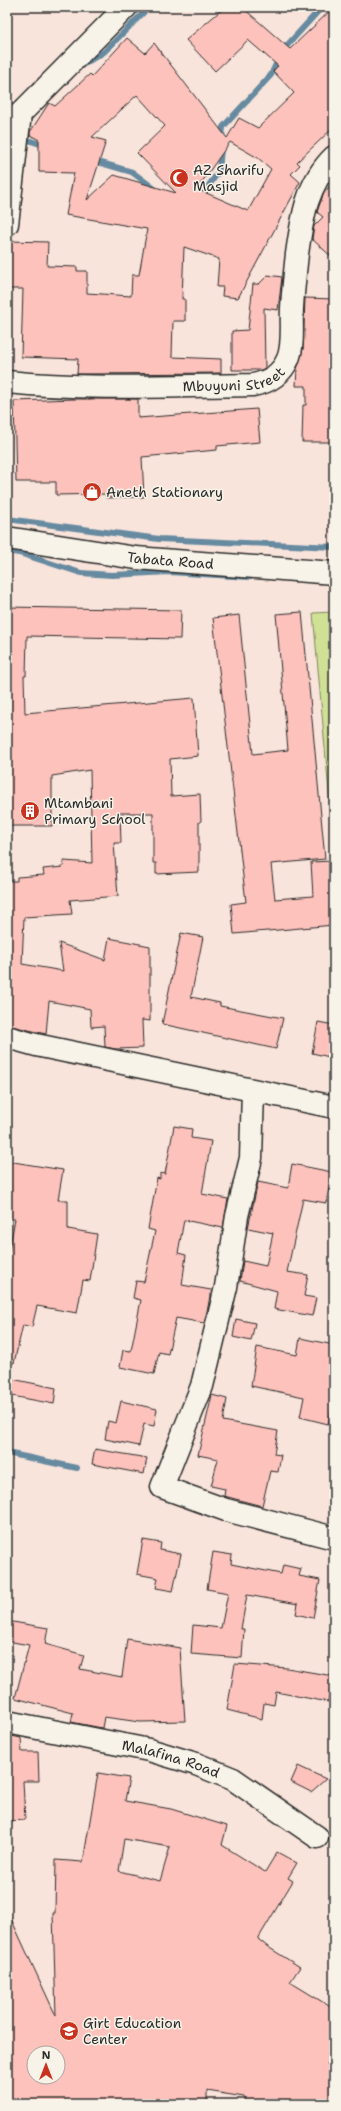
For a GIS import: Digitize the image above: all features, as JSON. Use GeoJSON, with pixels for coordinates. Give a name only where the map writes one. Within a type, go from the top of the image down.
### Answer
{"type":"FeatureCollection","features":[{"type":"Feature","properties":{"kind":"street"},"geometry":{"type":"LineString","coordinates":[[7,224],[13,109],[126,7]]}},
{"type":"Feature","properties":{"kind":"street","name":"Mbuyuni Street"},"geometry":{"type":"LineString","coordinates":[[7,382],[55,387],[253,385],[264,383],[275,377],[283,368],[288,358],[292,293],[303,212],[312,187],[326,164],[334,157]]}},
{"type":"Feature","properties":{"kind":"street","name":"Tabata Road"},"geometry":{"type":"LineString","coordinates":[[7,538],[136,558],[334,573]]}},
{"type":"Feature","properties":{"kind":"street"},"geometry":{"type":"LineString","coordinates":[[7,1037],[36,1045],[334,1107]]}},
{"type":"Feature","properties":{"kind":"street"},"geometry":{"type":"LineString","coordinates":[[254,1091],[251,1158],[237,1216],[226,1287],[202,1386],[162,1487],[226,1510],[334,1538]]}},
{"type":"Feature","properties":{"kind":"street","name":"Malafina Road"},"geometry":{"type":"LineString","coordinates":[[7,1722],[149,1750],[196,1764],[234,1779],[317,1836]]}},
{"type":"Feature","properties":{"kind":"green space"},"geometry":{"type":"Polygon","coordinates":[[[334,612],[334,849],[313,613],[334,612]]]}},
{"type":"Feature","properties":{"kind":"building"},"geometry":{"type":"Polygon","coordinates":[[[225,7],[242,7],[290,49],[334,7],[334,127],[297,162],[300,165],[291,174],[300,182],[238,298],[222,296],[223,287],[217,287],[219,259],[184,247],[182,299],[185,299],[185,321],[173,321],[172,357],[221,359],[221,373],[77,374],[78,359],[21,357],[23,289],[7,289],[9,241],[48,242],[47,266],[77,267],[77,271],[87,271],[87,293],[131,296],[132,275],[139,275],[147,229],[66,215],[74,173],[39,172],[39,140],[30,135],[30,132],[49,103],[55,106],[90,74],[92,76],[127,38],[145,53],[154,43],[227,138],[239,118],[258,128],[294,93],[273,71],[278,66],[248,40],[215,71],[186,40],[225,7]],[[137,95],[92,137],[106,141],[87,200],[114,175],[176,193],[137,153],[165,126],[137,95]],[[230,142],[197,189],[248,211],[271,169],[258,158],[230,142]]]}},
{"type":"Feature","properties":{"kind":"building"},"geometry":{"type":"Polygon","coordinates":[[[334,180],[334,259],[312,239],[314,226],[323,217],[317,212],[323,195],[334,180]]]}},
{"type":"Feature","properties":{"kind":"building"},"geometry":{"type":"Polygon","coordinates":[[[268,275],[282,277],[278,310],[264,308],[265,368],[261,370],[232,370],[232,331],[248,330],[253,284],[259,284],[268,275]]]}},
{"type":"Feature","properties":{"kind":"building"},"geometry":{"type":"Polygon","coordinates":[[[305,298],[334,299],[334,442],[302,442],[303,405],[306,405],[306,386],[296,386],[297,369],[303,349],[305,298]]]}},
{"type":"Feature","properties":{"kind":"building"},"geometry":{"type":"Polygon","coordinates":[[[138,399],[138,418],[257,409],[260,442],[217,446],[217,450],[142,457],[144,497],[106,498],[106,494],[56,495],[56,482],[16,482],[14,401],[138,399]]]}},
{"type":"Feature","properties":{"kind":"building"},"geometry":{"type":"Polygon","coordinates":[[[7,607],[181,610],[180,639],[27,636],[26,676],[24,676],[25,713],[194,698],[198,756],[170,759],[171,796],[200,794],[201,822],[199,822],[199,872],[156,874],[156,863],[153,863],[153,813],[120,813],[121,843],[114,843],[118,896],[70,900],[72,914],[24,917],[22,964],[63,971],[59,943],[105,960],[109,938],[150,946],[150,1021],[142,1020],[143,1048],[116,1049],[105,1047],[104,1026],[91,1027],[90,1009],[49,1001],[46,1034],[7,1025],[7,881],[17,881],[17,877],[44,875],[43,869],[63,867],[64,861],[92,863],[90,770],[52,776],[52,826],[7,826],[7,607]]]}},
{"type":"Feature","properties":{"kind":"building"},"geometry":{"type":"Polygon","coordinates":[[[302,612],[325,859],[271,864],[275,899],[313,896],[311,862],[333,861],[334,925],[234,934],[231,904],[246,902],[213,618],[239,615],[253,754],[288,750],[276,614],[302,612]]]}},
{"type":"Feature","properties":{"kind":"building"},"geometry":{"type":"Polygon","coordinates":[[[181,933],[203,937],[191,997],[220,1003],[220,1006],[283,1018],[276,1049],[162,1024],[181,933]]]}},
{"type":"Feature","properties":{"kind":"building"},"geometry":{"type":"Polygon","coordinates":[[[318,1022],[334,1025],[334,1058],[312,1053],[318,1022]]]}},
{"type":"Feature","properties":{"kind":"building"},"geometry":{"type":"Polygon","coordinates":[[[174,1126],[192,1129],[191,1138],[211,1141],[202,1194],[228,1199],[223,1228],[184,1220],[178,1253],[186,1255],[182,1285],[211,1290],[208,1307],[204,1323],[176,1318],[168,1354],[159,1352],[154,1374],[120,1367],[123,1350],[131,1351],[141,1300],[133,1298],[136,1281],[144,1282],[155,1231],[148,1229],[157,1178],[160,1179],[160,1173],[165,1174],[174,1126]]]}},
{"type":"Feature","properties":{"kind":"building"},"geometry":{"type":"Polygon","coordinates":[[[7,1161],[63,1170],[58,1200],[68,1200],[68,1229],[97,1234],[90,1281],[83,1280],[77,1313],[37,1306],[32,1327],[23,1325],[14,1363],[7,1362],[7,1261],[15,1219],[7,1219],[7,1161]]]}},
{"type":"Feature","properties":{"kind":"building"},"geometry":{"type":"Polygon","coordinates":[[[292,1164],[332,1172],[326,1203],[303,1199],[287,1272],[308,1275],[304,1296],[316,1298],[312,1316],[274,1309],[277,1291],[240,1281],[243,1261],[266,1266],[273,1233],[248,1228],[258,1182],[288,1188],[292,1164]]]}},
{"type":"Feature","properties":{"kind":"building"},"geometry":{"type":"Polygon","coordinates":[[[236,1319],[255,1323],[251,1341],[233,1337],[236,1319]]]}},
{"type":"Feature","properties":{"kind":"building"},"geometry":{"type":"Polygon","coordinates":[[[300,1338],[334,1345],[334,1398],[328,1424],[300,1417],[304,1397],[251,1386],[257,1347],[297,1355],[300,1338]]]}},
{"type":"Feature","properties":{"kind":"building"},"geometry":{"type":"Polygon","coordinates":[[[7,1378],[56,1388],[54,1404],[7,1395],[7,1378]]]}},
{"type":"Feature","properties":{"kind":"building"},"geometry":{"type":"Polygon","coordinates":[[[212,1395],[227,1399],[223,1421],[278,1431],[274,1454],[281,1455],[278,1472],[270,1471],[262,1506],[224,1496],[225,1489],[211,1486],[218,1459],[198,1455],[212,1395]]]}},
{"type":"Feature","properties":{"kind":"building"},"geometry":{"type":"Polygon","coordinates":[[[121,1401],[157,1409],[154,1426],[144,1424],[139,1446],[105,1439],[108,1421],[116,1423],[121,1401]]]}},
{"type":"Feature","properties":{"kind":"building"},"geometry":{"type":"Polygon","coordinates":[[[95,1449],[147,1458],[144,1474],[92,1464],[95,1449]]]}},
{"type":"Feature","properties":{"kind":"building"},"geometry":{"type":"Polygon","coordinates":[[[143,1540],[161,1543],[160,1550],[181,1554],[173,1591],[156,1588],[158,1578],[137,1574],[143,1540]]]}},
{"type":"Feature","properties":{"kind":"building"},"geometry":{"type":"Polygon","coordinates":[[[213,1552],[232,1555],[231,1564],[281,1574],[283,1565],[301,1569],[299,1576],[320,1580],[313,1618],[296,1614],[298,1604],[247,1595],[241,1629],[244,1629],[242,1658],[191,1654],[193,1625],[221,1628],[228,1593],[207,1589],[213,1552]]]}},
{"type":"Feature","properties":{"kind":"building"},"geometry":{"type":"Polygon","coordinates":[[[7,1621],[48,1628],[45,1644],[84,1655],[80,1669],[122,1677],[127,1639],[180,1648],[185,1721],[140,1722],[104,1717],[102,1728],[71,1722],[73,1713],[15,1698],[29,1645],[7,1641],[7,1621]]]}},
{"type":"Feature","properties":{"kind":"building"},"geometry":{"type":"Polygon","coordinates":[[[235,1664],[287,1668],[333,1676],[328,1702],[276,1692],[274,1705],[264,1703],[262,1719],[227,1710],[235,1664]]]}},
{"type":"Feature","properties":{"kind":"building"},"geometry":{"type":"Polygon","coordinates":[[[7,1735],[21,1738],[22,1752],[38,1752],[39,1781],[23,1781],[25,1820],[7,1821],[7,1735]]]}},
{"type":"Feature","properties":{"kind":"building"},"geometry":{"type":"Polygon","coordinates":[[[298,1766],[326,1779],[311,1792],[291,1782],[298,1766]]]}},
{"type":"Feature","properties":{"kind":"building"},"geometry":{"type":"Polygon","coordinates":[[[98,1773],[129,1778],[125,1801],[171,1809],[227,1826],[222,1845],[265,1872],[277,1852],[297,1863],[288,1878],[293,1881],[258,1939],[300,1967],[290,1982],[334,2009],[334,2053],[327,2064],[334,2069],[334,2104],[244,2104],[244,2097],[207,2091],[207,2104],[7,2104],[7,1910],[56,2016],[53,1913],[55,1913],[56,1860],[83,1862],[98,1773]],[[124,1839],[119,1871],[160,1881],[170,1847],[124,1839]]]}},
{"type":"Feature","properties":{"kind":"waterway"},"geometry":{"type":"LineString","coordinates":[[79,67],[104,52],[149,7]]}},
{"type":"Feature","properties":{"kind":"waterway"},"geometry":{"type":"LineString","coordinates":[[200,198],[219,171],[223,127],[271,75],[282,51],[322,7]]}},
{"type":"Feature","properties":{"kind":"waterway"},"geometry":{"type":"LineString","coordinates":[[24,143],[25,139],[46,146]]}},
{"type":"Feature","properties":{"kind":"waterway"},"geometry":{"type":"LineString","coordinates":[[91,160],[132,172],[156,190]]}},
{"type":"Feature","properties":{"kind":"waterway"},"geometry":{"type":"LineString","coordinates":[[7,243],[9,227]]}},
{"type":"Feature","properties":{"kind":"waterway"},"geometry":{"type":"LineString","coordinates":[[7,519],[159,539],[334,547]]}},
{"type":"Feature","properties":{"kind":"waterway"},"geometry":{"type":"LineString","coordinates":[[7,551],[19,553],[81,573],[112,575],[169,572],[250,577]]}},
{"type":"Feature","properties":{"kind":"waterway"},"geometry":{"type":"LineString","coordinates":[[7,1453],[77,1468]]}},
{"type":"Feature","properties":{"kind":"place","name":"AZ Sharifu Masjid"},"geometry":{"type":"Point","coordinates":[179,178]}},
{"type":"Feature","properties":{"kind":"place","name":"Aneth Stationary"},"geometry":{"type":"Point","coordinates":[92,492]}},
{"type":"Feature","properties":{"kind":"place","name":"Mtambani Primary School"},"geometry":{"type":"Point","coordinates":[30,811]}},
{"type":"Feature","properties":{"kind":"place","name":"Girt Education Center"},"geometry":{"type":"Point","coordinates":[69,2031]}}]}
